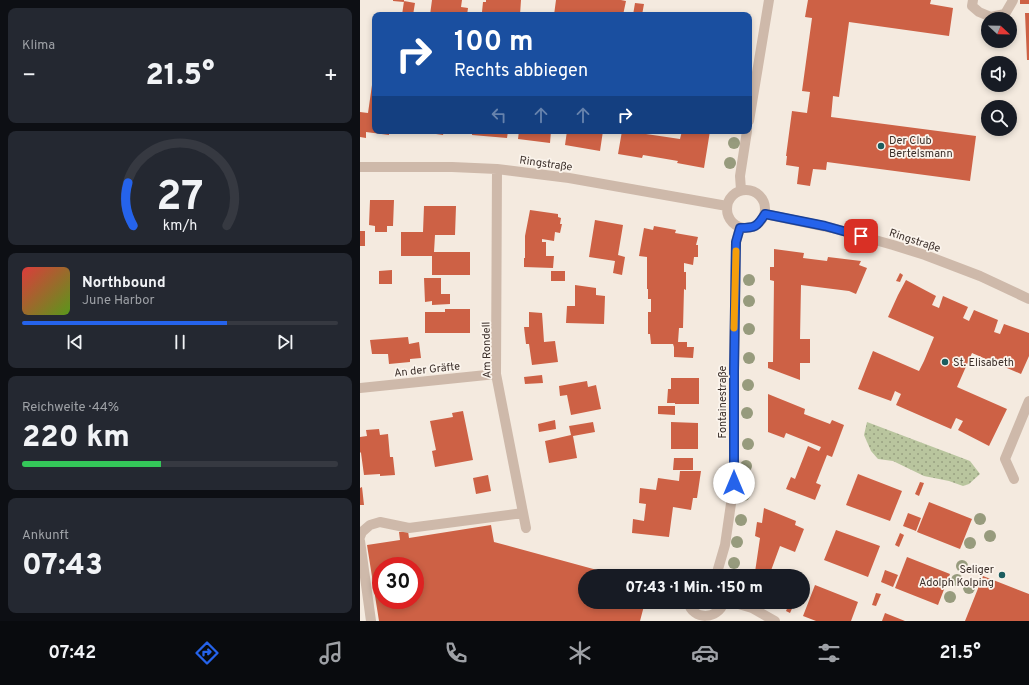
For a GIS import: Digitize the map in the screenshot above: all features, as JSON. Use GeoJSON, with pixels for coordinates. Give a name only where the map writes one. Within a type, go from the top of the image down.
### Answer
{"type":"FeatureCollection","features":[{"type":"Feature","properties":{"kind":"street"},"geometry":{"type":"LineString","coordinates":[[752,101],[767,0]]}},
{"type":"Feature","properties":{"kind":"street"},"geometry":{"type":"LineString","coordinates":[[973,0],[972,6],[979,12],[991,17],[1005,14],[1013,0]]}},
{"type":"Feature","properties":{"kind":"street"},"geometry":{"type":"LineString","coordinates":[[741,190],[740,176],[747,134]]}},
{"type":"Feature","properties":{"kind":"street","name":"Ringstraße"},"geometry":{"type":"LineString","coordinates":[[360,167],[452,167],[497,169],[569,178],[727,206]]}},
{"type":"Feature","properties":{"kind":"street","name":"Am Rondell"},"geometry":{"type":"LineString","coordinates":[[497,169],[496,374],[526,528]]}},
{"type":"Feature","properties":{"kind":"street"},"geometry":{"type":"LineString","coordinates":[[741,190],[751,190],[760,195],[764,204],[765,214],[759,223],[750,228],[740,228],[729,219],[727,206],[729,199],[741,190]]}},
{"type":"Feature","properties":{"kind":"street","name":"Ringstraße"},"geometry":{"type":"LineString","coordinates":[[765,214],[832,228],[893,244],[980,276],[1029,299]]}},
{"type":"Feature","properties":{"kind":"street","name":"Fontainestraße"},"geometry":{"type":"LineString","coordinates":[[718,569],[725,545],[734,483],[736,242],[740,228]]}},
{"type":"Feature","properties":{"kind":"street","name":"An der Gräfte"},"geometry":{"type":"LineString","coordinates":[[360,388],[496,374]]}},
{"type":"Feature","properties":{"kind":"street"},"geometry":{"type":"LineString","coordinates":[[1014,479],[1005,459],[1029,401]]}},
{"type":"Feature","properties":{"kind":"street"},"geometry":{"type":"LineString","coordinates":[[360,537],[362,532],[370,525],[380,522],[409,528],[523,513]]}},
{"type":"Feature","properties":{"kind":"street"},"geometry":{"type":"LineString","coordinates":[[360,540],[371,621]]}},
{"type":"Feature","properties":{"kind":"street"},"geometry":{"type":"LineString","coordinates":[[692,609],[701,618],[716,613],[721,609]]}},
{"type":"Feature","properties":{"kind":"street"},"geometry":{"type":"LineString","coordinates":[[754,609],[775,621]]}},
{"type":"Feature","properties":{"kind":"green space"},"geometry":{"type":"Polygon","coordinates":[[[867,422],[970,461],[980,474],[969,484],[963,486],[949,481],[924,476],[893,461],[878,459],[871,451],[864,435],[867,422]]]}},
{"type":"Feature","properties":{"kind":"building"},"geometry":{"type":"Polygon","coordinates":[[[404,0],[404,2],[393,1],[404,0]]]}},
{"type":"Feature","properties":{"kind":"building"},"geometry":{"type":"Polygon","coordinates":[[[432,0],[462,0],[461,7],[468,8],[467,12],[430,12],[432,0]]]}},
{"type":"Feature","properties":{"kind":"building"},"geometry":{"type":"Polygon","coordinates":[[[486,0],[521,0],[520,12],[482,12],[483,2],[486,2],[486,0]]]}},
{"type":"Feature","properties":{"kind":"building"},"geometry":{"type":"Polygon","coordinates":[[[556,0],[626,1],[624,12],[554,12],[556,0]]]}},
{"type":"Feature","properties":{"kind":"building"},"geometry":{"type":"Polygon","coordinates":[[[808,0],[931,0],[930,4],[953,8],[949,36],[849,22],[839,97],[833,96],[831,117],[976,136],[970,181],[827,162],[826,170],[813,169],[810,186],[797,184],[799,167],[786,165],[786,156],[792,111],[807,113],[810,92],[802,91],[812,18],[805,17],[808,0]]]}},
{"type":"Feature","properties":{"kind":"building"},"geometry":{"type":"Polygon","coordinates":[[[1020,0],[1029,0],[1029,4],[1020,4],[1020,0]]]}},
{"type":"Feature","properties":{"kind":"building"},"geometry":{"type":"Polygon","coordinates":[[[404,1],[415,3],[414,12],[402,12],[404,1]]]}},
{"type":"Feature","properties":{"kind":"building"},"geometry":{"type":"Polygon","coordinates":[[[635,3],[644,4],[643,12],[634,12],[635,3]]]}},
{"type":"Feature","properties":{"kind":"building"},"geometry":{"type":"Polygon","coordinates":[[[1025,13],[1029,13],[1029,60],[1027,60],[1025,13]]]}},
{"type":"Feature","properties":{"kind":"building"},"geometry":{"type":"Polygon","coordinates":[[[372,85],[372,133],[366,132],[366,138],[360,137],[360,112],[368,113],[372,85]]]}},
{"type":"Feature","properties":{"kind":"building"},"geometry":{"type":"Polygon","coordinates":[[[472,134],[508,134],[507,138],[472,134]]]}},
{"type":"Feature","properties":{"kind":"building"},"geometry":{"type":"Polygon","coordinates":[[[519,134],[551,134],[550,143],[518,139],[519,134]]]}},
{"type":"Feature","properties":{"kind":"building"},"geometry":{"type":"Polygon","coordinates":[[[567,134],[603,134],[600,151],[565,145],[567,134]]]}},
{"type":"Feature","properties":{"kind":"building"},"geometry":{"type":"Polygon","coordinates":[[[621,134],[646,134],[680,139],[681,134],[710,134],[704,168],[677,163],[678,161],[643,155],[642,158],[618,154],[621,134]]]}},
{"type":"Feature","properties":{"kind":"building"},"geometry":{"type":"Polygon","coordinates":[[[370,200],[394,200],[393,226],[387,226],[387,232],[375,232],[375,226],[369,225],[370,200]]]}},
{"type":"Feature","properties":{"kind":"building"},"geometry":{"type":"Polygon","coordinates":[[[424,206],[456,206],[455,235],[435,235],[434,252],[470,252],[470,275],[432,275],[432,256],[401,256],[401,232],[423,232],[424,206]]]}},
{"type":"Feature","properties":{"kind":"building"},"geometry":{"type":"Polygon","coordinates":[[[530,210],[558,214],[558,217],[561,218],[560,224],[562,224],[560,233],[555,232],[554,241],[542,239],[542,242],[546,242],[546,256],[554,256],[553,268],[524,267],[525,236],[530,210]]]}},
{"type":"Feature","properties":{"kind":"building"},"geometry":{"type":"Polygon","coordinates":[[[595,220],[623,225],[618,255],[625,257],[622,275],[613,273],[615,261],[589,257],[595,220]]]}},
{"type":"Feature","properties":{"kind":"building"},"geometry":{"type":"Polygon","coordinates":[[[654,226],[676,230],[675,233],[698,237],[696,245],[698,245],[698,257],[694,257],[693,265],[684,263],[684,272],[686,272],[686,290],[684,289],[683,328],[679,328],[678,342],[687,342],[687,347],[694,347],[693,358],[674,357],[673,344],[651,344],[650,334],[648,334],[648,312],[651,312],[651,299],[648,299],[647,289],[647,257],[639,256],[644,228],[653,230],[654,226]]]}},
{"type":"Feature","properties":{"kind":"building"},"geometry":{"type":"Polygon","coordinates":[[[360,231],[365,231],[365,246],[360,246],[360,231]]]}},
{"type":"Feature","properties":{"kind":"building"},"geometry":{"type":"Polygon","coordinates":[[[774,249],[804,253],[803,258],[827,261],[828,257],[861,261],[859,265],[867,268],[856,294],[849,291],[801,285],[800,339],[810,339],[810,363],[800,363],[800,380],[768,368],[768,362],[773,362],[774,281],[770,280],[770,267],[774,267],[774,249]]]}},
{"type":"Feature","properties":{"kind":"building"},"geometry":{"type":"Polygon","coordinates":[[[392,270],[392,284],[379,284],[379,271],[392,270]]]}},
{"type":"Feature","properties":{"kind":"building"},"geometry":{"type":"Polygon","coordinates":[[[551,271],[565,271],[565,281],[551,281],[551,271]]]}},
{"type":"Feature","properties":{"kind":"building"},"geometry":{"type":"Polygon","coordinates":[[[900,273],[903,275],[900,282],[896,281],[900,273]]]}},
{"type":"Feature","properties":{"kind":"building"},"geometry":{"type":"Polygon","coordinates":[[[424,278],[441,278],[441,294],[450,294],[450,304],[432,305],[432,301],[425,302],[424,278]]]}},
{"type":"Feature","properties":{"kind":"building","name":"St. Elisabeth"},"geometry":{"type":"Polygon","coordinates":[[[906,280],[936,296],[932,305],[939,308],[943,296],[968,307],[963,318],[969,321],[974,310],[998,320],[994,332],[1000,334],[1004,324],[1029,333],[1029,356],[1021,374],[972,353],[957,387],[1007,409],[989,446],[958,430],[963,421],[956,418],[951,429],[896,405],[901,394],[895,391],[891,401],[858,389],[873,351],[919,371],[924,361],[934,337],[888,317],[906,280]]]}},
{"type":"Feature","properties":{"kind":"building"},"geometry":{"type":"Polygon","coordinates":[[[575,285],[596,288],[596,295],[605,296],[604,324],[566,323],[567,306],[575,306],[575,285]]]}},
{"type":"Feature","properties":{"kind":"building"},"geometry":{"type":"Polygon","coordinates":[[[445,309],[470,309],[470,333],[425,333],[425,312],[445,312],[445,309]]]}},
{"type":"Feature","properties":{"kind":"building"},"geometry":{"type":"Polygon","coordinates":[[[529,312],[542,313],[544,342],[555,341],[558,362],[532,365],[529,344],[526,344],[524,327],[529,327],[529,312]]]}},
{"type":"Feature","properties":{"kind":"building"},"geometry":{"type":"Polygon","coordinates":[[[408,337],[409,344],[419,342],[421,358],[410,359],[410,362],[389,364],[388,354],[372,354],[370,340],[408,337]]]}},
{"type":"Feature","properties":{"kind":"building"},"geometry":{"type":"Polygon","coordinates":[[[542,375],[543,383],[525,384],[524,377],[542,375]]]}},
{"type":"Feature","properties":{"kind":"building"},"geometry":{"type":"Polygon","coordinates":[[[671,378],[699,378],[699,404],[667,403],[668,389],[671,389],[671,378]]]}},
{"type":"Feature","properties":{"kind":"building"},"geometry":{"type":"Polygon","coordinates":[[[587,381],[588,387],[596,385],[601,409],[571,415],[567,395],[560,396],[559,386],[587,381]]]}},
{"type":"Feature","properties":{"kind":"building"},"geometry":{"type":"Polygon","coordinates":[[[768,394],[805,409],[804,414],[830,424],[832,420],[844,425],[832,457],[827,455],[816,483],[821,485],[815,500],[786,489],[791,477],[795,479],[808,446],[819,451],[821,447],[786,433],[784,438],[768,432],[768,394]]]}},
{"type":"Feature","properties":{"kind":"building"},"geometry":{"type":"Polygon","coordinates":[[[658,406],[675,406],[675,415],[658,414],[658,406]]]}},
{"type":"Feature","properties":{"kind":"building"},"geometry":{"type":"Polygon","coordinates":[[[463,411],[473,460],[435,467],[432,451],[436,450],[430,421],[453,417],[452,413],[463,411]]]}},
{"type":"Feature","properties":{"kind":"building"},"geometry":{"type":"Polygon","coordinates":[[[555,420],[556,429],[539,432],[538,424],[555,420]]]}},
{"type":"Feature","properties":{"kind":"building"},"geometry":{"type":"Polygon","coordinates":[[[593,422],[595,432],[573,436],[577,458],[549,463],[545,441],[571,435],[569,426],[593,422]]]}},
{"type":"Feature","properties":{"kind":"building"},"geometry":{"type":"Polygon","coordinates":[[[671,422],[698,423],[698,449],[671,449],[671,422]]]}},
{"type":"Feature","properties":{"kind":"building"},"geometry":{"type":"Polygon","coordinates":[[[379,429],[380,435],[388,434],[390,457],[393,457],[395,475],[364,475],[360,452],[360,437],[367,436],[366,430],[379,429]]]}},
{"type":"Feature","properties":{"kind":"building"},"geometry":{"type":"Polygon","coordinates":[[[674,458],[693,458],[693,470],[673,470],[674,458]]]}},
{"type":"Feature","properties":{"kind":"building"},"geometry":{"type":"Polygon","coordinates":[[[680,471],[701,471],[697,498],[693,498],[691,510],[673,507],[669,537],[632,533],[633,519],[644,521],[646,504],[639,503],[640,488],[656,490],[658,478],[679,481],[680,471]]]}},
{"type":"Feature","properties":{"kind":"building"},"geometry":{"type":"Polygon","coordinates":[[[858,474],[902,491],[890,521],[846,505],[858,474]]]}},
{"type":"Feature","properties":{"kind":"building"},"geometry":{"type":"Polygon","coordinates":[[[488,475],[491,491],[476,494],[473,478],[488,475]]]}},
{"type":"Feature","properties":{"kind":"building"},"geometry":{"type":"Polygon","coordinates":[[[920,482],[924,483],[919,496],[915,494],[920,482]]]}},
{"type":"Feature","properties":{"kind":"building"},"geometry":{"type":"Polygon","coordinates":[[[362,487],[364,505],[360,505],[360,488],[362,487]]]}},
{"type":"Feature","properties":{"kind":"building"},"geometry":{"type":"Polygon","coordinates":[[[929,502],[972,519],[960,549],[917,532],[929,502]]]}},
{"type":"Feature","properties":{"kind":"building"},"geometry":{"type":"Polygon","coordinates":[[[764,508],[796,521],[795,525],[804,529],[795,552],[780,546],[772,569],[755,569],[760,538],[755,536],[757,522],[762,523],[764,508]]]}},
{"type":"Feature","properties":{"kind":"building"},"geometry":{"type":"Polygon","coordinates":[[[908,513],[921,518],[916,531],[903,526],[908,513]]]}},
{"type":"Feature","properties":{"kind":"building"},"geometry":{"type":"Polygon","coordinates":[[[491,525],[494,542],[593,569],[578,569],[578,609],[643,609],[640,621],[379,621],[377,609],[424,609],[424,557],[372,557],[372,577],[367,545],[400,540],[399,532],[408,531],[409,538],[491,525]]]}},
{"type":"Feature","properties":{"kind":"building"},"geometry":{"type":"Polygon","coordinates":[[[836,530],[880,546],[868,577],[824,560],[836,530]]]}},
{"type":"Feature","properties":{"kind":"building"},"geometry":{"type":"Polygon","coordinates":[[[900,533],[904,535],[899,547],[895,545],[900,533]]]}},
{"type":"Feature","properties":{"kind":"building"},"geometry":{"type":"Polygon","coordinates":[[[907,557],[950,574],[938,605],[895,588],[907,557]]]}},
{"type":"Feature","properties":{"kind":"building"},"geometry":{"type":"Polygon","coordinates":[[[885,570],[898,575],[893,587],[881,582],[885,570]]]}},
{"type":"Feature","properties":{"kind":"building"},"geometry":{"type":"Polygon","coordinates":[[[983,576],[1029,594],[1029,621],[965,621],[983,576]]]}},
{"type":"Feature","properties":{"kind":"building"},"geometry":{"type":"Polygon","coordinates":[[[815,585],[858,602],[851,621],[816,621],[803,616],[806,609],[810,609],[810,598],[815,585]]]}},
{"type":"Feature","properties":{"kind":"building"},"geometry":{"type":"Polygon","coordinates":[[[876,593],[881,594],[876,606],[872,605],[876,593]]]}},
{"type":"Feature","properties":{"kind":"building"},"geometry":{"type":"Polygon","coordinates":[[[787,609],[792,609],[790,613],[786,611],[787,609]]]}},
{"type":"Feature","properties":{"kind":"building"},"geometry":{"type":"Polygon","coordinates":[[[885,613],[905,621],[882,621],[885,613]]]}},
{"type":"Feature","properties":{"kind":"slow traffic"},"geometry":{"type":"LineString","coordinates":[[734,328],[736,251]]}},
{"type":"Feature","properties":{"kind":"place","name":"Der Club Bertelsmann"},"geometry":{"type":"Point","coordinates":[881,146]}},
{"type":"Feature","properties":{"kind":"place","name":"St. Elisabeth"},"geometry":{"type":"Point","coordinates":[945,362]}},
{"type":"Feature","properties":{"kind":"place","name":"Seliger Adolph Kolping"},"geometry":{"type":"Point","coordinates":[1002,575]}},
{"type":"Feature","properties":{"kind":"route"},"geometry":{"type":"LineString","coordinates":[[734,483],[736,242],[740,228],[750,228],[759,223],[765,214],[825,226],[861,236]]}}]}
